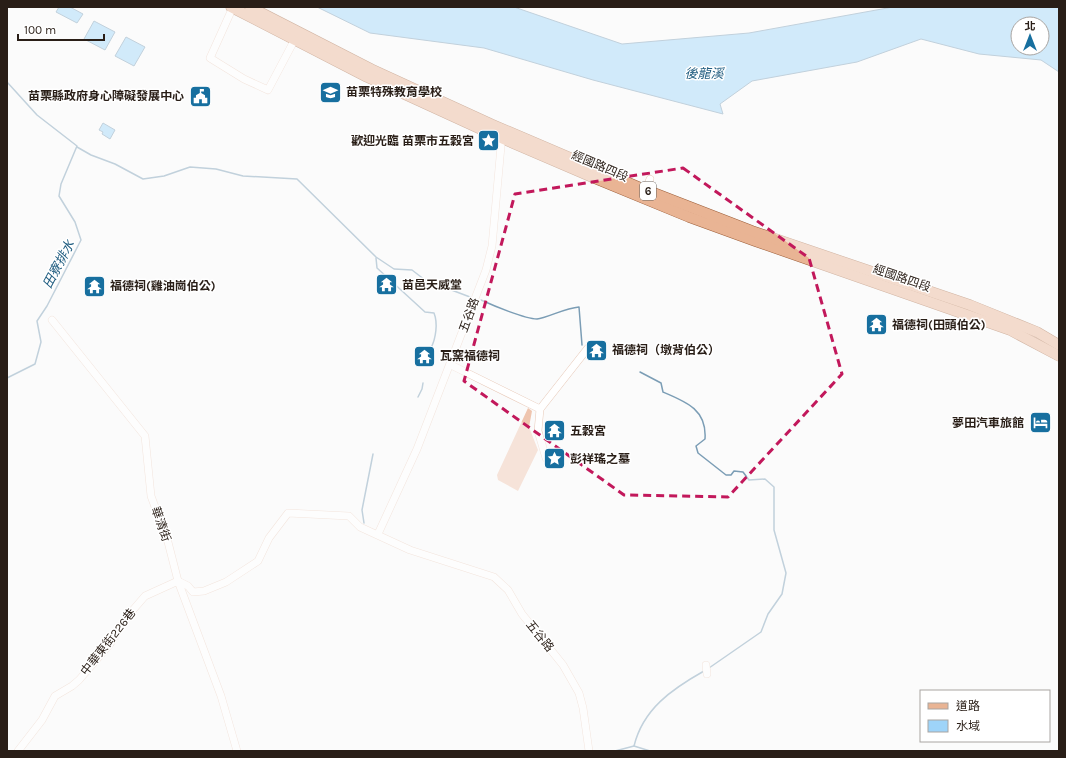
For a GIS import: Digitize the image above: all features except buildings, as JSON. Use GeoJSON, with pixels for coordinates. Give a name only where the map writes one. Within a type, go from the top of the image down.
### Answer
{"type":"FeatureCollection","features":[{"type":"Feature","properties":{"kind":"main road","name":"經國路四段"},"geometry":{"type":"LineString","coordinates":[[232,7],[367,77],[755,242],[862,269],[970,305],[1037,332],[1059,345]]}},
{"type":"Feature","properties":{"kind":"main road","name":"經國路四段"},"geometry":{"type":"LineString","coordinates":[[250,7],[502,134]]}},
{"type":"Feature","properties":{"kind":"main road","name":"經國路四段"},"geometry":{"type":"LineString","coordinates":[[862,269],[1010,330],[1059,356]]}},
{"type":"Feature","properties":{"kind":"street"},"geometry":{"type":"LineString","coordinates":[[232,7],[210,58],[251,83],[268,90],[295,39]]}},
{"type":"Feature","properties":{"kind":"street","name":"五谷路"},"geometry":{"type":"LineString","coordinates":[[378,534],[417,449],[451,365],[486,270],[492,246],[502,134]]}},
{"type":"Feature","properties":{"kind":"street"},"geometry":{"type":"LineString","coordinates":[[644,194],[650,179]]}},
{"type":"Feature","properties":{"kind":"street","name":"華清街"},"geometry":{"type":"LineString","coordinates":[[52,320],[145,436],[151,496],[168,542],[178,581],[221,696],[237,751]]}},
{"type":"Feature","properties":{"kind":"street"},"geometry":{"type":"LineString","coordinates":[[546,458],[538,431],[540,409],[588,348]]}},
{"type":"Feature","properties":{"kind":"street"},"geometry":{"type":"LineString","coordinates":[[451,365],[540,409]]}},
{"type":"Feature","properties":{"kind":"street","name":"五谷路"},"geometry":{"type":"LineString","coordinates":[[178,581],[188,586],[193,592],[204,591],[235,577],[258,561],[269,538],[288,513],[349,516],[360,527],[410,550],[494,577],[508,590],[522,614],[563,665],[579,693],[583,708],[589,751]]}},
{"type":"Feature","properties":{"kind":"street","name":"中華東街226巷"},"geometry":{"type":"LineString","coordinates":[[18,751],[42,720],[55,696],[79,680],[110,644],[126,618],[145,596],[178,581]]}},
{"type":"Feature","properties":{"kind":"street"},"geometry":{"type":"LineString","coordinates":[[706,665],[707,674]]}},
{"type":"Feature","properties":{"kind":"highlighted area"},"geometry":{"type":"Polygon","coordinates":[[[683,168],[809,258],[842,374],[728,497],[624,495],[464,381],[515,194],[683,168]]]}},
{"type":"Feature","properties":{"kind":"shaded area"},"geometry":{"type":"Polygon","coordinates":[[[528,408],[532,411],[529,427],[538,450],[518,491],[498,480],[497,475],[528,408]]]}},
{"type":"Feature","properties":{"kind":"water"},"geometry":{"type":"Polygon","coordinates":[[[59,7],[70,7],[83,14],[77,23],[56,12],[59,7]]]}},
{"type":"Feature","properties":{"kind":"water","name":"後龍溪"},"geometry":{"type":"Polygon","coordinates":[[[317,7],[514,7],[622,44],[749,33],[893,7],[1059,7],[1059,72],[1041,60],[979,54],[921,39],[857,62],[752,81],[720,104],[723,114],[593,80],[484,48],[370,33],[317,7]]]}},
{"type":"Feature","properties":{"kind":"water"},"geometry":{"type":"Polygon","coordinates":[[[94,21],[115,32],[105,50],[84,39],[94,21]]]}},
{"type":"Feature","properties":{"kind":"water"},"geometry":{"type":"Polygon","coordinates":[[[126,37],[145,47],[134,66],[115,56],[126,37]]]}},
{"type":"Feature","properties":{"kind":"water"},"geometry":{"type":"Polygon","coordinates":[[[103,123],[115,130],[110,139],[99,130],[103,123]]]}},
{"type":"Feature","properties":{"kind":"waterway","name":"田寮排水"},"geometry":{"type":"LineString","coordinates":[[7,82],[37,115],[77,146],[61,184],[59,196],[75,222],[81,240],[47,306],[37,321],[41,342],[35,364],[7,378]]}},
{"type":"Feature","properties":{"kind":"waterway"},"geometry":{"type":"LineString","coordinates":[[77,147],[91,155],[115,164],[143,179],[164,176],[190,167],[216,169],[243,176],[297,179],[376,257],[394,269],[412,270],[425,280],[470,297]]}},
{"type":"Feature","properties":{"kind":"waterway"},"geometry":{"type":"LineString","coordinates":[[376,258],[377,268],[425,312],[434,313],[436,330],[431,348]]}},
{"type":"Feature","properties":{"kind":"waterway"},"geometry":{"type":"LineString","coordinates":[[481,300],[517,314],[537,319],[579,307],[582,345]]}},
{"type":"Feature","properties":{"kind":"waterway"},"geometry":{"type":"LineString","coordinates":[[640,372],[661,383],[663,392],[680,399],[694,408],[699,414],[705,429],[705,439],[696,446],[698,453],[726,475],[731,475],[734,471],[743,472],[749,480],[765,479],[774,487],[774,530],[786,573],[782,594],[768,614],[761,632],[709,668]]}},
{"type":"Feature","properties":{"kind":"waterway"},"geometry":{"type":"LineString","coordinates":[[418,397],[423,383]]}},
{"type":"Feature","properties":{"kind":"waterway"},"geometry":{"type":"LineString","coordinates":[[364,523],[362,510],[373,454]]}},
{"type":"Feature","properties":{"kind":"waterway"},"geometry":{"type":"LineString","coordinates":[[615,751],[634,746],[644,721],[660,701],[681,685],[704,671]]}},
{"type":"Feature","properties":{"kind":"waterway"},"geometry":{"type":"LineString","coordinates":[[634,746],[650,751]]}},
{"type":"Feature","properties":{"kind":"place","name":"苗栗特殊教育學校"},"geometry":{"type":"Point","coordinates":[330,92]}},
{"type":"Feature","properties":{"kind":"place","name":"苗栗縣政府身心障礙發展中心"},"geometry":{"type":"Point","coordinates":[200,96]}},
{"type":"Feature","properties":{"kind":"place","name":"歡迎光臨 苗栗市五穀宮"},"geometry":{"type":"Point","coordinates":[489,141]}},
{"type":"Feature","properties":{"kind":"place","name":"苗邑天威堂"},"geometry":{"type":"Point","coordinates":[386,285]}},
{"type":"Feature","properties":{"kind":"place","name":"福德祠(雞油崗伯公)"},"geometry":{"type":"Point","coordinates":[94,286]}},
{"type":"Feature","properties":{"kind":"place","name":"福德祠(田頭伯公)"},"geometry":{"type":"Point","coordinates":[876,325]}},
{"type":"Feature","properties":{"kind":"place","name":"福德祠（墩背伯公）"},"geometry":{"type":"Point","coordinates":[596,350]}},
{"type":"Feature","properties":{"kind":"place","name":"瓦窯福德祠"},"geometry":{"type":"Point","coordinates":[425,356]}},
{"type":"Feature","properties":{"kind":"place","name":"夢田汽車旅館"},"geometry":{"type":"Point","coordinates":[1040,423]}},
{"type":"Feature","properties":{"kind":"place","name":"五穀宮"},"geometry":{"type":"Point","coordinates":[555,431]}},
{"type":"Feature","properties":{"kind":"place","name":"彭祥瑤之墓"},"geometry":{"type":"Point","coordinates":[555,459]}}]}
